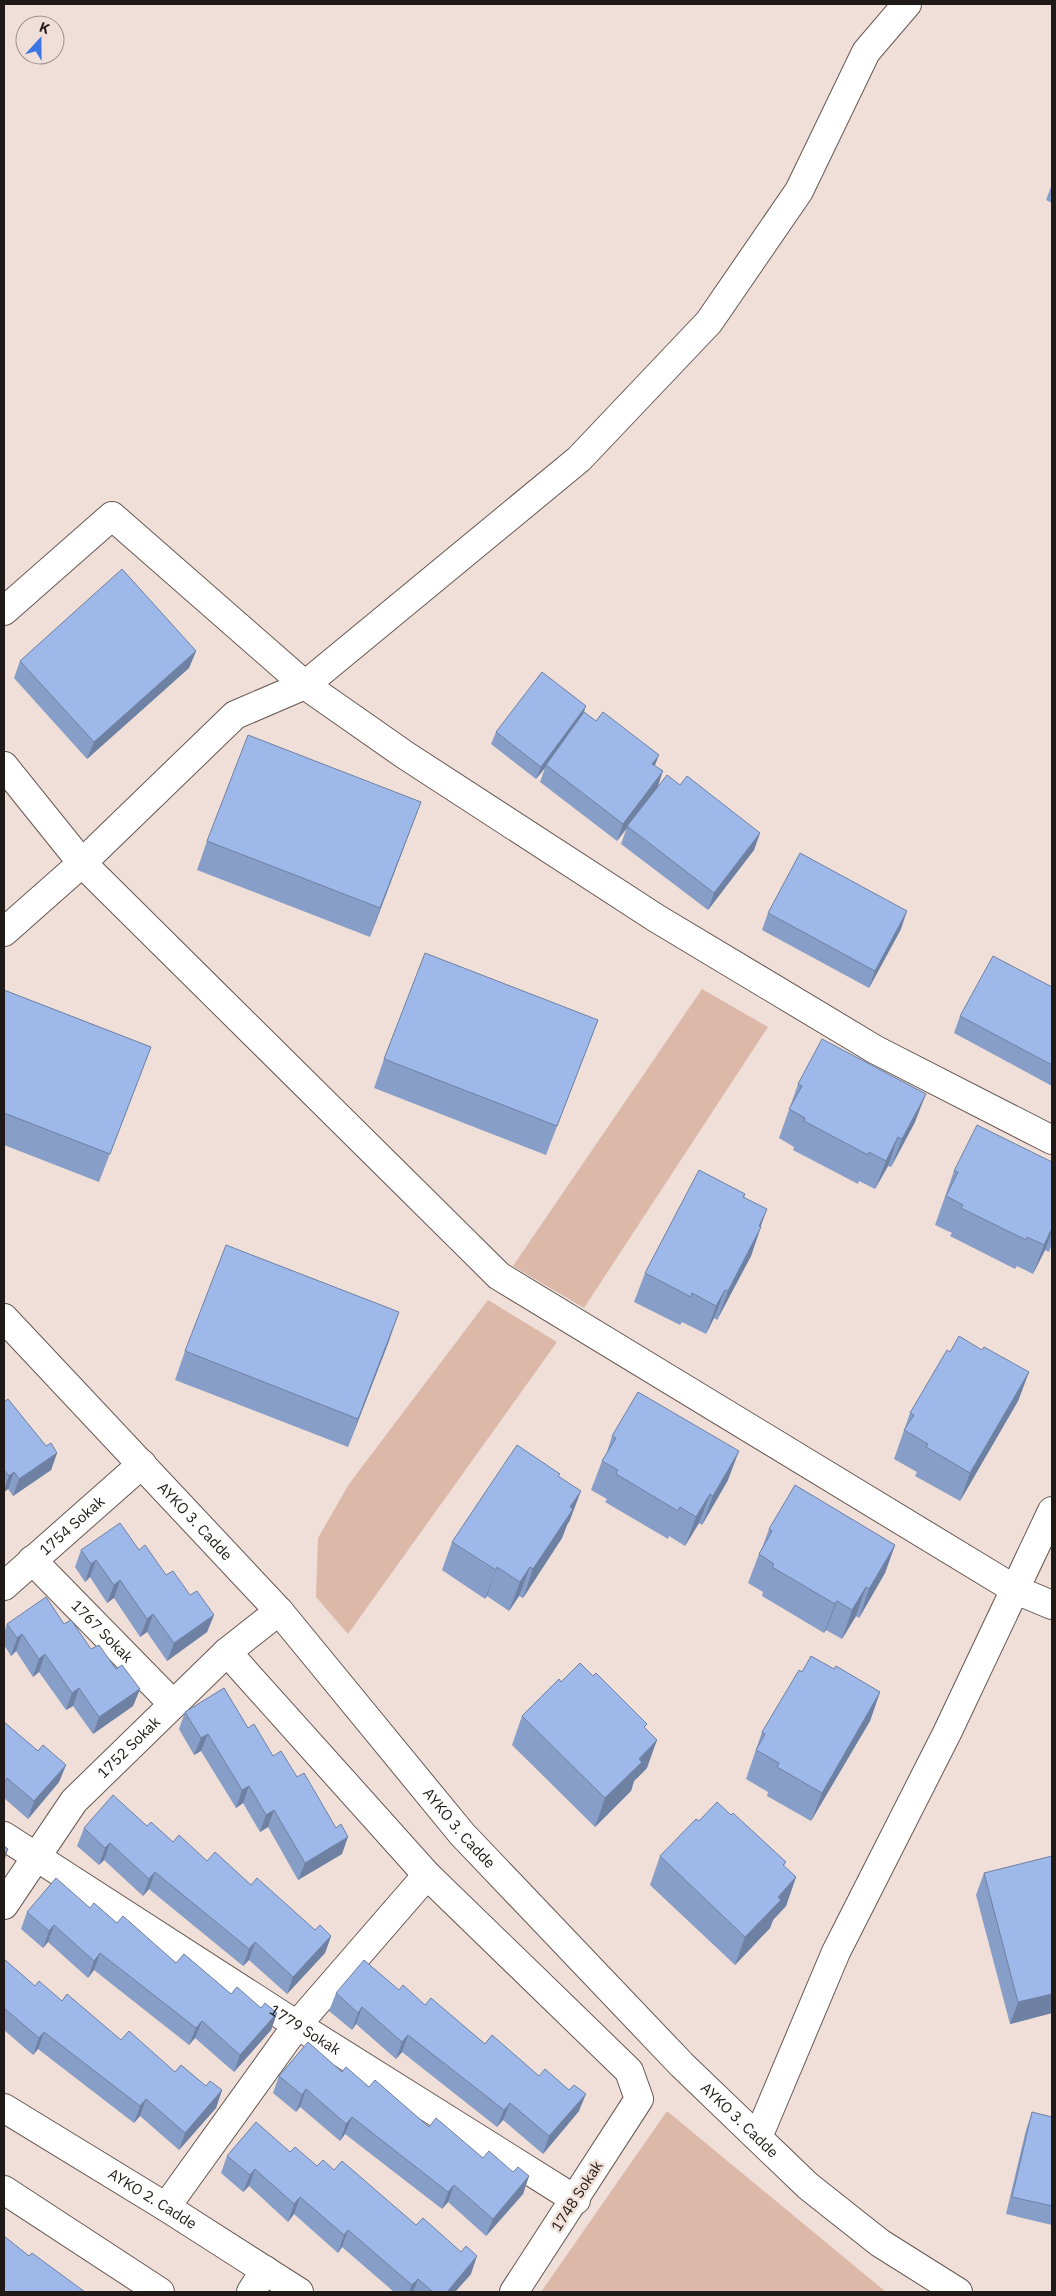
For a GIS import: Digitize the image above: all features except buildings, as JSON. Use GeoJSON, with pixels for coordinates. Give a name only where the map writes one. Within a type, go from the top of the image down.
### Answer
{"type":"FeatureCollection","features":[{"type":"Feature","properties":{"kind":"street"},"geometry":{"type":"LineString","coordinates":[[4,932],[82,863],[235,715],[305,686],[578,459],[709,322],[799,191],[866,52],[907,4]]}},
{"type":"Feature","properties":{"kind":"street"},"geometry":{"type":"LineString","coordinates":[[4,611],[112,516],[305,686],[405,755],[656,918],[876,1050],[1052,1140]]}},
{"type":"Feature","properties":{"kind":"street"},"geometry":{"type":"LineString","coordinates":[[4,766],[82,863],[499,1276],[1016,1590],[1052,1606]]}},
{"type":"Feature","properties":{"kind":"street","name":"AYKO 3. Cadde"},"geometry":{"type":"LineString","coordinates":[[4,1318],[279,1611],[462,1834],[682,2065],[808,2186],[880,2243],[958,2292]]}},
{"type":"Feature","properties":{"kind":"street","name":"1754 Sokak"},"geometry":{"type":"LineString","coordinates":[[4,1586],[142,1464]]}},
{"type":"Feature","properties":{"kind":"street"},"geometry":{"type":"LineString","coordinates":[[758,2138],[836,1952],[1016,1590],[1052,1512]]}},
{"type":"Feature","properties":{"kind":"street","name":"1767 Sokak"},"geometry":{"type":"LineString","coordinates":[[32,1560],[172,1703]]}},
{"type":"Feature","properties":{"kind":"street","name":"1752 Sokak"},"geometry":{"type":"LineString","coordinates":[[4,1905],[74,1801],[172,1703],[227,1652],[279,1611]]}},
{"type":"Feature","properties":{"kind":"street"},"geometry":{"type":"LineString","coordinates":[[166,2206],[297,2025],[427,1875],[227,1652]]}},
{"type":"Feature","properties":{"kind":"street","name":"1779 Sokak"},"geometry":{"type":"LineString","coordinates":[[4,1836],[297,2025],[576,2200]]}},
{"type":"Feature","properties":{"kind":"street","name":"1748 Sokak"},"geometry":{"type":"LineString","coordinates":[[427,1875],[629,2071],[639,2099],[576,2200],[514,2292]]}},
{"type":"Feature","properties":{"kind":"street","name":"AYKO 2. Cadde"},"geometry":{"type":"LineString","coordinates":[[4,2108],[166,2206],[258,2281],[299,2292]]}},
{"type":"Feature","properties":{"kind":"street"},"geometry":{"type":"LineString","coordinates":[[4,2190],[160,2292]]}},
{"type":"Feature","properties":{"kind":"shaded area"},"geometry":{"type":"Polygon","coordinates":[[[702,989],[768,1027],[584,1308],[513,1266],[702,989]]]}},
{"type":"Feature","properties":{"kind":"shaded area"},"geometry":{"type":"Polygon","coordinates":[[[488,1300],[557,1342],[348,1634],[316,1597],[318,1538],[349,1484],[488,1300]]]}},
{"type":"Feature","properties":{"kind":"shaded area"},"geometry":{"type":"Polygon","coordinates":[[[667,2111],[886,2292],[541,2292],[667,2111]]]}}]}
